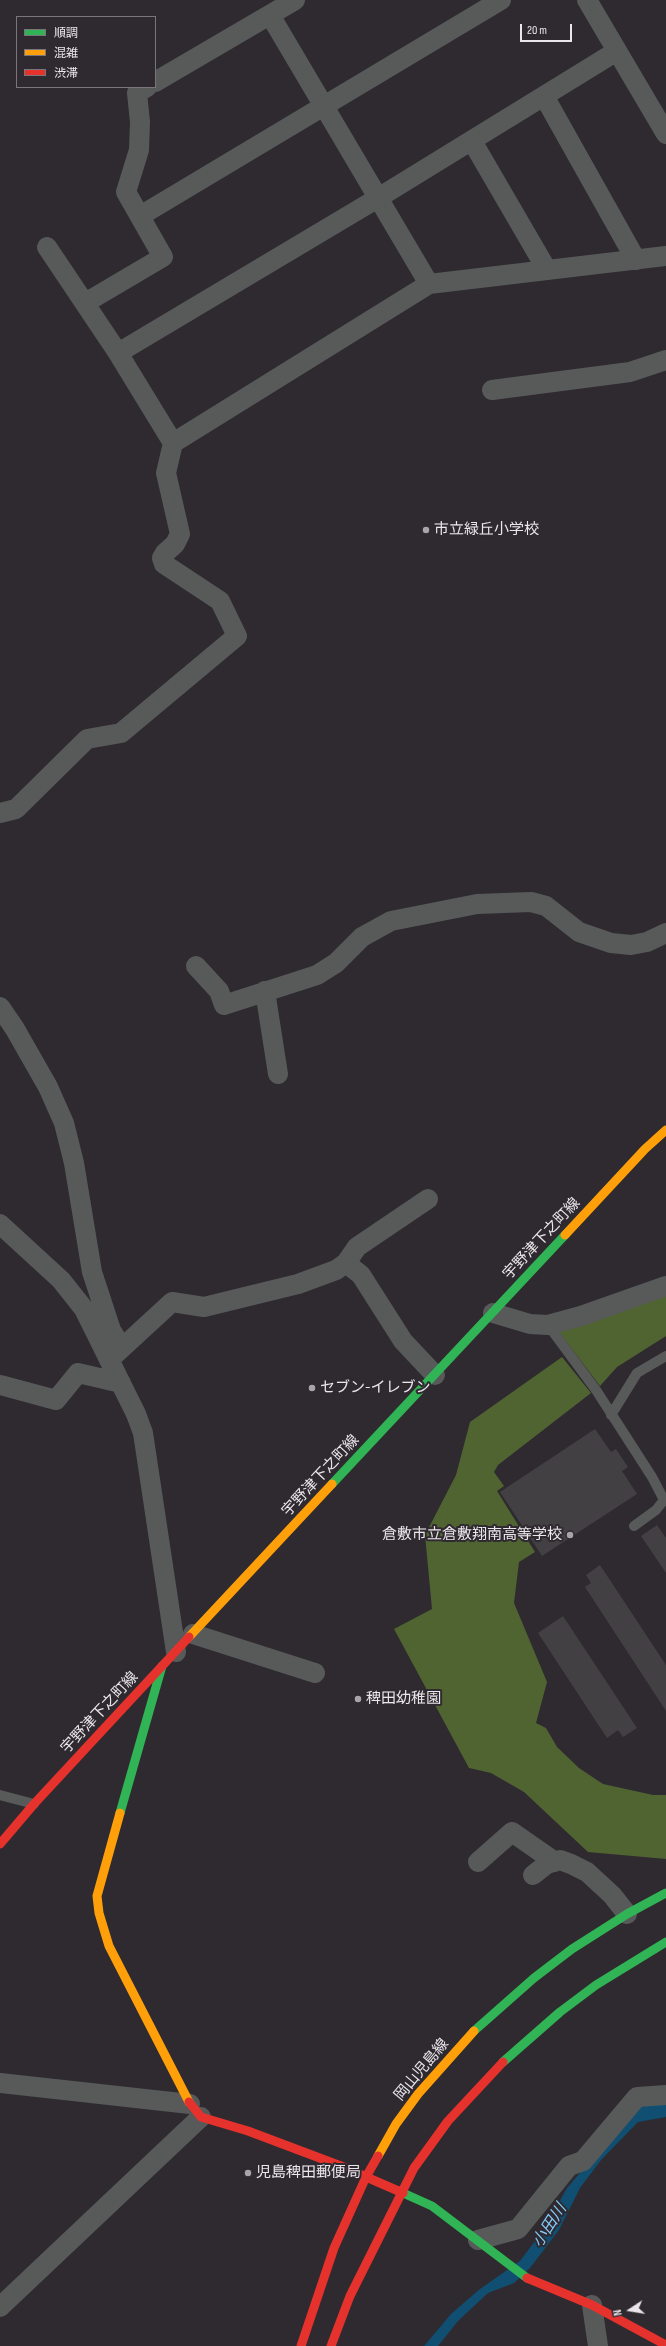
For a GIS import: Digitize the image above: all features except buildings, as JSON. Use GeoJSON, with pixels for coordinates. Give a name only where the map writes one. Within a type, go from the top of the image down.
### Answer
{"type":"FeatureCollection","features":[{"type":"Feature","properties":{"kind":"main road","name":"宇野津下之町線"},"geometry":{"type":"LineString","coordinates":[[0,1844],[34,1804],[162,1666],[640,1155],[665,1132]]}},
{"type":"Feature","properties":{"kind":"main road"},"geometry":{"type":"LineString","coordinates":[[162,1666],[97,1896],[99,1913],[109,1946],[196,2111],[366,2177],[432,2206],[531,2281],[592,2305],[666,2345]]}},
{"type":"Feature","properties":{"kind":"main road","name":"岡山児島線"},"geometry":{"type":"LineString","coordinates":[[300,2346],[334,2248],[366,2177],[396,2124],[418,2094],[481,2023],[572,1949],[627,1914],[666,1893]]}},
{"type":"Feature","properties":{"kind":"main road"},"geometry":{"type":"LineString","coordinates":[[331,2346],[350,2296],[414,2168],[430,2143],[461,2106],[508,2056],[596,1986],[666,1942]]}},
{"type":"Feature","properties":{"kind":"street"},"geometry":{"type":"LineString","coordinates":[[156,81],[295,0]]}},
{"type":"Feature","properties":{"kind":"street"},"geometry":{"type":"LineString","coordinates":[[140,216],[501,0]]}},
{"type":"Feature","properties":{"kind":"street"},"geometry":{"type":"LineString","coordinates":[[587,0],[666,134]]}},
{"type":"Feature","properties":{"kind":"street"},"geometry":{"type":"LineString","coordinates":[[270,15],[429,284]]}},
{"type":"Feature","properties":{"kind":"street"},"geometry":{"type":"LineString","coordinates":[[118,353],[378,198],[617,51]]}},
{"type":"Feature","properties":{"kind":"street"},"geometry":{"type":"LineString","coordinates":[[85,303],[163,257],[126,192],[139,150],[140,122],[137,93],[145,88]]}},
{"type":"Feature","properties":{"kind":"street"},"geometry":{"type":"LineString","coordinates":[[544,96],[636,260]]}},
{"type":"Feature","properties":{"kind":"street"},"geometry":{"type":"LineString","coordinates":[[472,141],[547,270]]}},
{"type":"Feature","properties":{"kind":"street"},"geometry":{"type":"LineString","coordinates":[[0,813],[16,809],[87,739],[121,733],[238,636],[220,601],[164,564],[162,558],[165,553],[175,544],[180,534],[166,473],[173,442],[118,353],[48,248]]}},
{"type":"Feature","properties":{"kind":"street"},"geometry":{"type":"LineString","coordinates":[[173,442],[429,284],[666,256]]}},
{"type":"Feature","properties":{"kind":"street"},"geometry":{"type":"LineString","coordinates":[[492,390],[630,372],[666,360]]}},
{"type":"Feature","properties":{"kind":"street"},"geometry":{"type":"LineString","coordinates":[[196,966],[219,991],[224,1005],[317,975],[336,963],[362,936],[391,921],[416,914],[477,904],[532,902],[546,906],[579,932],[611,942],[631,945],[647,942],[666,933]]}},
{"type":"Feature","properties":{"kind":"street"},"geometry":{"type":"LineString","coordinates":[[265,991],[278,1074]]}},
{"type":"Feature","properties":{"kind":"street"},"geometry":{"type":"LineString","coordinates":[[0,1007],[16,1029],[48,1087],[64,1122],[74,1163],[92,1272],[111,1330],[120,1383],[136,1414],[143,1433],[176,1652]]}},
{"type":"Feature","properties":{"kind":"street"},"geometry":{"type":"LineString","coordinates":[[116,1354],[172,1302],[204,1307],[298,1284],[336,1270],[346,1263],[357,1247],[428,1199]]}},
{"type":"Feature","properties":{"kind":"street"},"geometry":{"type":"LineString","coordinates":[[0,1224],[66,1286],[116,1354]]}},
{"type":"Feature","properties":{"kind":"street"},"geometry":{"type":"LineString","coordinates":[[346,1263],[361,1276],[403,1341],[435,1375]]}},
{"type":"Feature","properties":{"kind":"street"},"geometry":{"type":"LineString","coordinates":[[493,1313],[530,1324],[548,1325],[580,1316],[666,1286]]}},
{"type":"Feature","properties":{"kind":"street"},"geometry":{"type":"LineString","coordinates":[[0,1385],[56,1400],[78,1373],[120,1383]]}},
{"type":"Feature","properties":{"kind":"street"},"geometry":{"type":"LineString","coordinates":[[193,1634],[315,1673]]}},
{"type":"Feature","properties":{"kind":"street"},"geometry":{"type":"LineString","coordinates":[[478,1862],[512,1832],[555,1862]]}},
{"type":"Feature","properties":{"kind":"street"},"geometry":{"type":"LineString","coordinates":[[533,1875],[547,1864],[560,1860],[587,1872],[612,1895],[627,1914]]}},
{"type":"Feature","properties":{"kind":"street"},"geometry":{"type":"LineString","coordinates":[[0,2083],[196,2111]]}},
{"type":"Feature","properties":{"kind":"street"},"geometry":{"type":"LineString","coordinates":[[478,2240],[518,2229],[569,2166],[583,2161],[637,2097],[666,2095]]}},
{"type":"Feature","properties":{"kind":"street"},"geometry":{"type":"LineString","coordinates":[[0,2307],[196,2111]]}},
{"type":"Feature","properties":{"kind":"street"},"geometry":{"type":"LineString","coordinates":[[592,2305],[598,2346]]}},
{"type":"Feature","properties":{"kind":"lane"},"geometry":{"type":"LineString","coordinates":[[548,1325],[596,1390],[652,1477],[665,1502],[634,1526]]}},
{"type":"Feature","properties":{"kind":"lane"},"geometry":{"type":"LineString","coordinates":[[611,1415],[637,1373],[666,1356]]}},
{"type":"Feature","properties":{"kind":"lane"},"geometry":{"type":"LineString","coordinates":[[0,1795],[34,1804]]}},
{"type":"Feature","properties":{"kind":"green space"},"geometry":{"type":"Polygon","coordinates":[[[666,1293],[666,1336],[617,1367],[600,1386],[559,1332],[666,1293]]]}},
{"type":"Feature","properties":{"kind":"green space"},"geometry":{"type":"Polygon","coordinates":[[[562,1357],[591,1393],[498,1465],[494,1472],[504,1486],[497,1491],[535,1552],[519,1562],[514,1603],[547,1682],[536,1723],[546,1728],[557,1747],[579,1768],[603,1784],[653,1795],[666,1795],[666,1859],[588,1852],[524,1792],[491,1773],[469,1768],[394,1629],[432,1609],[425,1535],[456,1475],[470,1422],[562,1357]]]}},
{"type":"Feature","properties":{"kind":"water","name":"小田川"},"geometry":{"type":"Polygon","coordinates":[[[666,2103],[666,2117],[638,2122],[601,2160],[580,2188],[559,2230],[530,2268],[514,2283],[488,2293],[458,2321],[438,2346],[424,2346],[451,2314],[480,2289],[520,2261],[544,2229],[567,2188],[638,2106],[666,2103]]]}},
{"type":"Feature","properties":{"kind":"traffic: fast"},"geometry":{"type":"LineString","coordinates":[[332,1484],[565,1235]]}},
{"type":"Feature","properties":{"kind":"traffic: fast"},"geometry":{"type":"LineString","coordinates":[[120,1813],[162,1666]]}},
{"type":"Feature","properties":{"kind":"traffic: fast"},"geometry":{"type":"LineString","coordinates":[[474,2031],[534,1978],[572,1949],[627,1914],[666,1893]]}},
{"type":"Feature","properties":{"kind":"traffic: fast"},"geometry":{"type":"LineString","coordinates":[[503,2062],[560,2012],[596,1985],[666,1942]]}},
{"type":"Feature","properties":{"kind":"traffic: fast"},"geometry":{"type":"LineString","coordinates":[[403,2193],[432,2206],[527,2278]]}},
{"type":"Feature","properties":{"kind":"traffic: slow"},"geometry":{"type":"LineString","coordinates":[[565,1235],[645,1149],[666,1130]]}},
{"type":"Feature","properties":{"kind":"traffic: slow"},"geometry":{"type":"LineString","coordinates":[[189,1637],[332,1484]]}},
{"type":"Feature","properties":{"kind":"traffic: slow"},"geometry":{"type":"LineString","coordinates":[[120,1813],[97,1896],[99,1913],[109,1946],[189,2102]]}},
{"type":"Feature","properties":{"kind":"traffic: slow"},"geometry":{"type":"LineString","coordinates":[[378,2156],[396,2124],[418,2094],[474,2031]]}},
{"type":"Feature","properties":{"kind":"traffic: jam"},"geometry":{"type":"LineString","coordinates":[[0,1844],[34,1804],[189,1637]]}},
{"type":"Feature","properties":{"kind":"traffic: jam"},"geometry":{"type":"LineString","coordinates":[[331,2346],[350,2296],[414,2168],[448,2121],[503,2062]]}},
{"type":"Feature","properties":{"kind":"traffic: jam"},"geometry":{"type":"LineString","coordinates":[[189,2102],[201,2117],[248,2131],[341,2166],[403,2193]]}},
{"type":"Feature","properties":{"kind":"traffic: jam"},"geometry":{"type":"LineString","coordinates":[[301,2346],[334,2248],[366,2177],[378,2156]]}},
{"type":"Feature","properties":{"kind":"traffic: jam"},"geometry":{"type":"LineString","coordinates":[[527,2278],[592,2305],[666,2345]]}},
{"type":"Feature","properties":{"kind":"place","name":"市立緑丘小学校"},"geometry":{"type":"Point","coordinates":[426,530]}},
{"type":"Feature","properties":{"kind":"place","name":"セブン-イレブン"},"geometry":{"type":"Point","coordinates":[312,1388]}},
{"type":"Feature","properties":{"kind":"place","name":"倉敷市立倉敷翔南高等学校"},"geometry":{"type":"Point","coordinates":[570,1535]}},
{"type":"Feature","properties":{"kind":"place","name":"稗田幼稚園"},"geometry":{"type":"Point","coordinates":[358,1699]}},
{"type":"Feature","properties":{"kind":"place","name":"児島稗田郵便局"},"geometry":{"type":"Point","coordinates":[248,2173]}}]}
